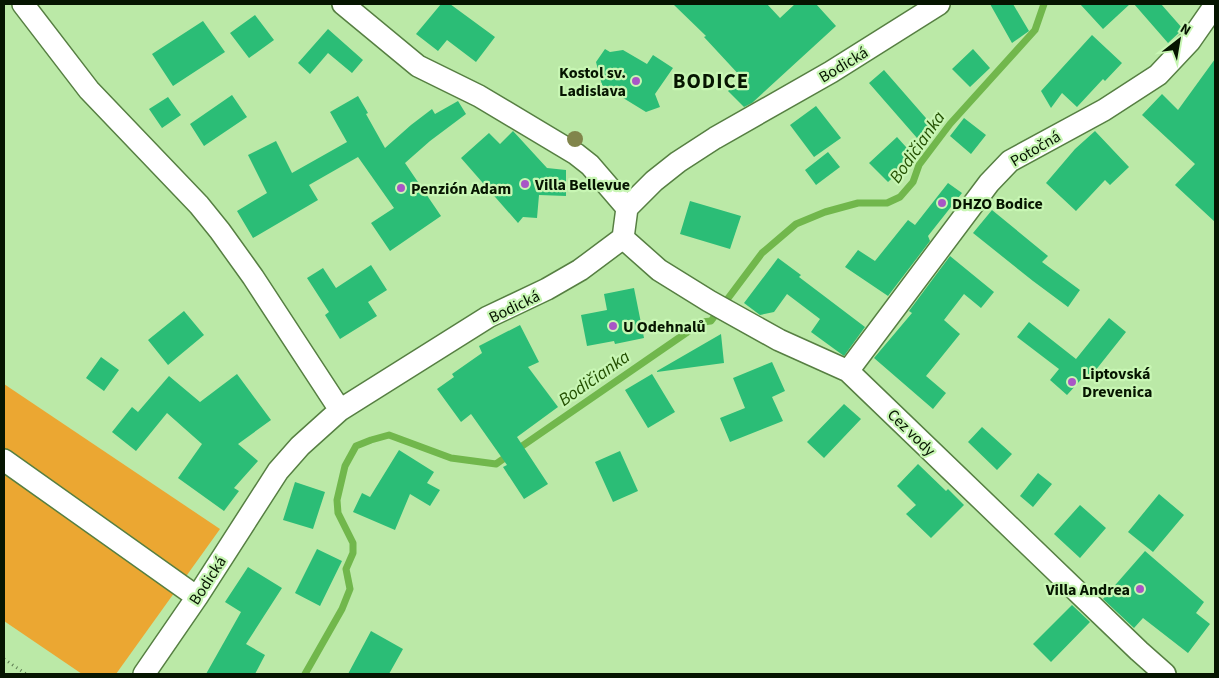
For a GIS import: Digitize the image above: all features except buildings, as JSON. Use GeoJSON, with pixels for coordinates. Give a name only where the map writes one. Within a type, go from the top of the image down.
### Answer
{"type":"FeatureCollection","features":[{"type":"Feature","properties":{"kind":"street"},"geometry":{"type":"LineString","coordinates":[[23,4],[89,90],[199,205],[220,231],[340,410]]}},
{"type":"Feature","properties":{"kind":"street"},"geometry":{"type":"LineString","coordinates":[[343,4],[418,66],[480,96],[576,154],[590,165],[627,208],[623,238]]}},
{"type":"Feature","properties":{"kind":"street","name":"Bodická"},"geometry":{"type":"LineString","coordinates":[[627,208],[654,181],[697,149],[831,72],[939,4]]}},
{"type":"Feature","properties":{"kind":"street","name":"Potočná"},"geometry":{"type":"LineString","coordinates":[[848,371],[989,183],[1010,161],[1104,110],[1158,76],[1190,41],[1215,5]]}},
{"type":"Feature","properties":{"kind":"street","name":"Bodická"},"geometry":{"type":"LineString","coordinates":[[144,674],[197,597],[278,471],[300,446],[340,410],[481,322],[548,289],[580,270],[623,238]]}},
{"type":"Feature","properties":{"kind":"street","name":"Cez vody"},"geometry":{"type":"LineString","coordinates":[[623,238],[659,270],[737,318],[779,340],[848,371],[1165,674]]}},
{"type":"Feature","properties":{"kind":"street"},"geometry":{"type":"LineString","coordinates":[[4,460],[197,597]]}},
{"type":"Feature","properties":{"kind":"path"},"geometry":{"type":"LineString","coordinates":[[4,659],[26,674]]}},
{"type":"Feature","properties":{"kind":"shaded area"},"geometry":{"type":"Polygon","coordinates":[[[4,384],[220,529],[116,674],[82,674],[4,621],[4,384]]]}},
{"type":"Feature","properties":{"kind":"waterway","name":"Bodičianka"},"geometry":{"type":"LineString","coordinates":[[305,674],[342,609],[350,589],[346,569],[353,553],[353,543],[338,513],[337,500],[345,466],[356,446],[389,435],[451,458],[496,464],[702,322],[711,321],[762,253],[796,224],[825,212],[858,203],[887,203],[900,197],[913,182],[919,165],[950,124],[1035,30],[1044,4]]}},
{"type":"Feature","properties":{"kind":"place","name":"Kostol sv. Ladislava"},"geometry":{"type":"Point","coordinates":[636,81]}},
{"type":"Feature","properties":{"kind":"place","name":"Villa Bellevue"},"geometry":{"type":"Point","coordinates":[525,184]}},
{"type":"Feature","properties":{"kind":"place","name":"Penzión Adam"},"geometry":{"type":"Point","coordinates":[401,188]}},
{"type":"Feature","properties":{"kind":"place","name":"DHZO Bodice"},"geometry":{"type":"Point","coordinates":[942,203]}},
{"type":"Feature","properties":{"kind":"place","name":"U Odehnalů"},"geometry":{"type":"Point","coordinates":[613,326]}},
{"type":"Feature","properties":{"kind":"place","name":"Liptovská Drevenica"},"geometry":{"type":"Point","coordinates":[1072,382]}},
{"type":"Feature","properties":{"kind":"place","name":"Villa Andrea"},"geometry":{"type":"Point","coordinates":[1140,589]}},
{"type":"Feature","properties":{"kind":"district","name":"BODICE"},"geometry":{"type":"Point","coordinates":[711,81]}}]}
